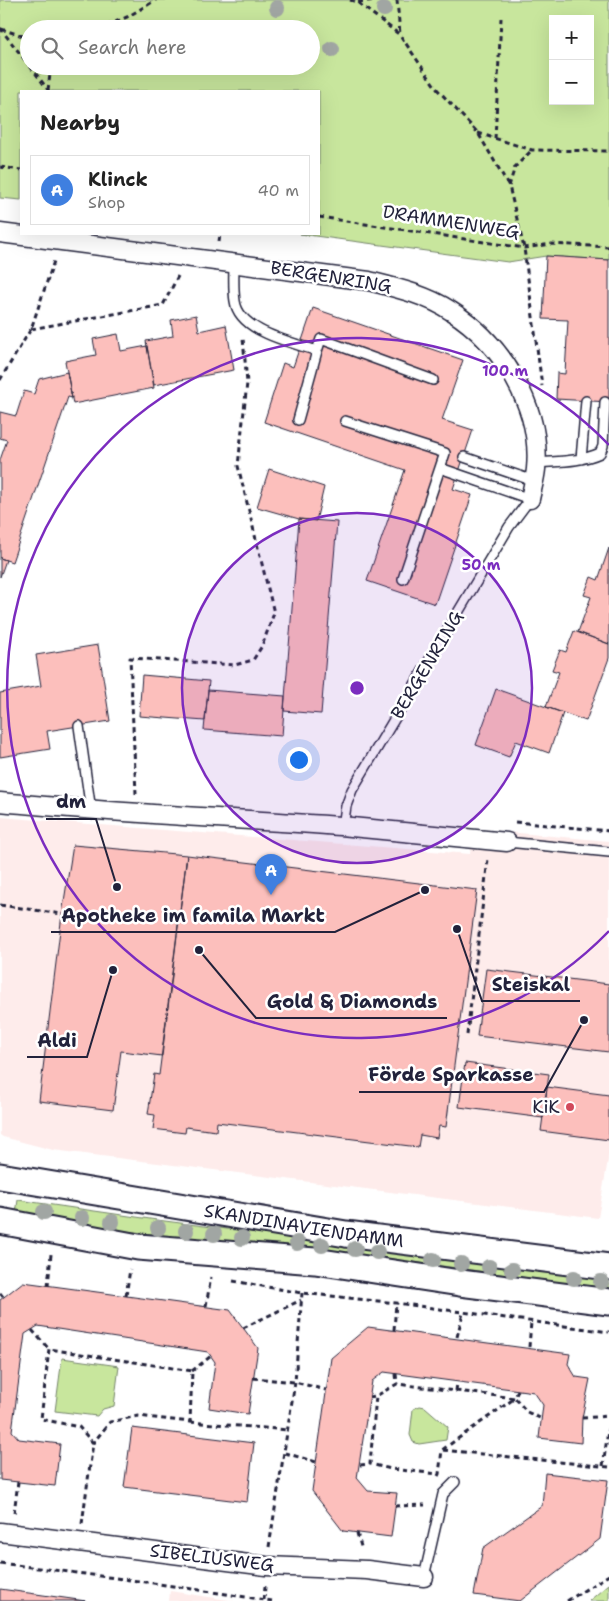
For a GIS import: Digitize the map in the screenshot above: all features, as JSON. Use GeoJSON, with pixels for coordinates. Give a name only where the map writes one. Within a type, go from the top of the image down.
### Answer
{"type":"FeatureCollection","features":[{"type":"Feature","properties":{"kind":"main road","name":"SKANDINAVIENDAMM"},"geometry":{"type":"LineString","coordinates":[[0,1176],[346,1234],[609,1267]]}},
{"type":"Feature","properties":{"kind":"main road","name":"SKANDINAVIENDAMM"},"geometry":{"type":"LineString","coordinates":[[0,1221],[138,1248],[315,1261],[460,1283],[609,1302]]}},
{"type":"Feature","properties":{"kind":"street","name":"BERGENRING"},"geometry":{"type":"LineString","coordinates":[[0,233],[369,281],[400,288],[452,311],[486,339],[499,355],[520,390],[529,414],[536,463],[530,499]]}},
{"type":"Feature","properties":{"kind":"street"},"geometry":{"type":"LineString","coordinates":[[0,808],[0,802],[91,811],[137,812],[343,827],[499,841]]}},
{"type":"Feature","properties":{"kind":"street","name":"SIBELIUSWEG"},"geometry":{"type":"LineString","coordinates":[[6,1533],[266,1566],[367,1570],[424,1577]]}},
{"type":"Feature","properties":{"kind":"lane"},"geometry":{"type":"LineString","coordinates":[[234,262],[235,303],[242,318],[251,327],[317,351]]}},
{"type":"Feature","properties":{"kind":"lane"},"geometry":{"type":"LineString","coordinates":[[298,420],[321,339],[433,380]]}},
{"type":"Feature","properties":{"kind":"lane"},"geometry":{"type":"LineString","coordinates":[[581,459],[586,401]]}},
{"type":"Feature","properties":{"kind":"lane"},"geometry":{"type":"LineString","coordinates":[[536,463],[581,459],[600,453],[603,446],[605,402]]}},
{"type":"Feature","properties":{"kind":"lane"},"geometry":{"type":"LineString","coordinates":[[345,421],[445,453],[402,579]]}},
{"type":"Feature","properties":{"kind":"lane"},"geometry":{"type":"LineString","coordinates":[[464,457],[534,481]]}},
{"type":"Feature","properties":{"kind":"lane"},"geometry":{"type":"LineString","coordinates":[[440,468],[530,499]]}},
{"type":"Feature","properties":{"kind":"lane","name":"BERGENRING"},"geometry":{"type":"LineString","coordinates":[[343,827],[346,806],[352,790],[509,527],[530,499]]}},
{"type":"Feature","properties":{"kind":"lane"},"geometry":{"type":"LineString","coordinates":[[79,726],[91,811]]}},
{"type":"Feature","properties":{"kind":"lane"},"geometry":{"type":"LineString","coordinates":[[499,841],[609,852]]}},
{"type":"Feature","properties":{"kind":"lane"},"geometry":{"type":"LineString","coordinates":[[424,1577],[443,1494],[455,1482]]}},
{"type":"Feature","properties":{"kind":"path"},"geometry":{"type":"LineString","coordinates":[[120,20],[156,0]]}},
{"type":"Feature","properties":{"kind":"path"},"geometry":{"type":"LineString","coordinates":[[350,0],[357,2],[400,35],[437,89],[478,133],[509,186],[524,248],[543,393],[541,403],[529,414]]}},
{"type":"Feature","properties":{"kind":"path"},"geometry":{"type":"LineString","coordinates":[[357,2],[377,0]]}},
{"type":"Feature","properties":{"kind":"path"},"geometry":{"type":"LineString","coordinates":[[397,0],[400,35]]}},
{"type":"Feature","properties":{"kind":"path"},"geometry":{"type":"LineString","coordinates":[[495,139],[501,18]]}},
{"type":"Feature","properties":{"kind":"path"},"geometry":{"type":"LineString","coordinates":[[0,28],[20,35]]}},
{"type":"Feature","properties":{"kind":"path"},"geometry":{"type":"LineString","coordinates":[[0,28],[20,54]]}},
{"type":"Feature","properties":{"kind":"path"},"geometry":{"type":"LineString","coordinates":[[36,75],[48,90]]}},
{"type":"Feature","properties":{"kind":"path"},"geometry":{"type":"LineString","coordinates":[[48,90],[50,75]]}},
{"type":"Feature","properties":{"kind":"path"},"geometry":{"type":"LineString","coordinates":[[478,133],[532,150],[609,151]]}},
{"type":"Feature","properties":{"kind":"path"},"geometry":{"type":"LineString","coordinates":[[509,186],[515,167],[532,150]]}},
{"type":"Feature","properties":{"kind":"path"},"geometry":{"type":"LineString","coordinates":[[0,167],[20,170]]}},
{"type":"Feature","properties":{"kind":"path","name":"DRAMMENWEG"},"geometry":{"type":"LineString","coordinates":[[320,217],[524,248],[552,244],[609,247]]}},
{"type":"Feature","properties":{"kind":"path"},"geometry":{"type":"LineString","coordinates":[[0,380],[31,329],[61,240]]}},
{"type":"Feature","properties":{"kind":"path"},"geometry":{"type":"LineString","coordinates":[[31,329],[164,305],[187,256]]}},
{"type":"Feature","properties":{"kind":"path"},"geometry":{"type":"LineString","coordinates":[[137,812],[130,658],[235,665],[253,660],[262,646],[274,613],[238,466],[246,384],[242,318]]}},
{"type":"Feature","properties":{"kind":"path"},"geometry":{"type":"LineString","coordinates":[[467,1035],[499,841]]}},
{"type":"Feature","properties":{"kind":"path"},"geometry":{"type":"LineString","coordinates":[[0,905],[62,914]]}},
{"type":"Feature","properties":{"kind":"path"},"geometry":{"type":"LineString","coordinates":[[42,1251],[60,1254]]}},
{"type":"Feature","properties":{"kind":"path"},"geometry":{"type":"LineString","coordinates":[[48,1286],[51,1253]]}},
{"type":"Feature","properties":{"kind":"path"},"geometry":{"type":"LineString","coordinates":[[126,1296],[131,1265]]}},
{"type":"Feature","properties":{"kind":"path"},"geometry":{"type":"LineString","coordinates":[[203,1276],[221,1278]]}},
{"type":"Feature","properties":{"kind":"path"},"geometry":{"type":"LineString","coordinates":[[206,1306],[212,1277]]}},
{"type":"Feature","properties":{"kind":"path"},"geometry":{"type":"LineString","coordinates":[[230,1280],[302,1293],[396,1303],[609,1332]]}},
{"type":"Feature","properties":{"kind":"path"},"geometry":{"type":"LineString","coordinates":[[0,1293],[4,1298]]}},
{"type":"Feature","properties":{"kind":"path"},"geometry":{"type":"LineString","coordinates":[[264,1600],[266,1566],[295,1382],[302,1293]]}},
{"type":"Feature","properties":{"kind":"path"},"geometry":{"type":"LineString","coordinates":[[243,1328],[302,1300]]}},
{"type":"Feature","properties":{"kind":"path"},"geometry":{"type":"LineString","coordinates":[[394,1330],[396,1303]]}},
{"type":"Feature","properties":{"kind":"path"},"geometry":{"type":"LineString","coordinates":[[457,1337],[463,1313]]}},
{"type":"Feature","properties":{"kind":"path"},"geometry":{"type":"LineString","coordinates":[[529,1347],[531,1322]]}},
{"type":"Feature","properties":{"kind":"path"},"geometry":{"type":"LineString","coordinates":[[32,1330],[49,1349],[192,1371],[211,1356]]}},
{"type":"Feature","properties":{"kind":"path"},"geometry":{"type":"LineString","coordinates":[[49,1349],[41,1419],[79,1427],[93,1443]]}},
{"type":"Feature","properties":{"kind":"path"},"geometry":{"type":"LineString","coordinates":[[190,1422],[192,1371]]}},
{"type":"Feature","properties":{"kind":"path"},"geometry":{"type":"LineString","coordinates":[[396,1374],[397,1384]]}},
{"type":"Feature","properties":{"kind":"path"},"geometry":{"type":"LineString","coordinates":[[253,1378],[295,1382],[326,1390]]}},
{"type":"Feature","properties":{"kind":"path"},"geometry":{"type":"LineString","coordinates":[[456,1391],[457,1382]]}},
{"type":"Feature","properties":{"kind":"path"},"geometry":{"type":"LineString","coordinates":[[370,1397],[376,1396],[397,1384],[515,1398],[528,1412],[542,1418]]}},
{"type":"Feature","properties":{"kind":"path"},"geometry":{"type":"LineString","coordinates":[[360,1464],[438,1474],[442,1450],[515,1398],[518,1390]]}},
{"type":"Feature","properties":{"kind":"path"},"geometry":{"type":"LineString","coordinates":[[370,1464],[376,1396]]}},
{"type":"Feature","properties":{"kind":"path"},"geometry":{"type":"LineString","coordinates":[[80,1542],[93,1443],[110,1422],[138,1416],[288,1430]]}},
{"type":"Feature","properties":{"kind":"path"},"geometry":{"type":"LineString","coordinates":[[582,1418],[609,1416]]}},
{"type":"Feature","properties":{"kind":"path"},"geometry":{"type":"LineString","coordinates":[[603,1466],[609,1424]]}},
{"type":"Feature","properties":{"kind":"path"},"geometry":{"type":"LineString","coordinates":[[442,1450],[609,1467]]}},
{"type":"Feature","properties":{"kind":"path"},"geometry":{"type":"LineString","coordinates":[[285,1453],[316,1462]]}},
{"type":"Feature","properties":{"kind":"path"},"geometry":{"type":"LineString","coordinates":[[6,1533],[18,1482]]}},
{"type":"Feature","properties":{"kind":"path"},"geometry":{"type":"LineString","coordinates":[[396,1506],[434,1505]]}},
{"type":"Feature","properties":{"kind":"path"},"geometry":{"type":"LineString","coordinates":[[0,1563],[272,1601]]}},
{"type":"Feature","properties":{"kind":"path"},"geometry":{"type":"LineString","coordinates":[[567,1601],[609,1575]]}},
{"type":"Feature","properties":{"kind":"shaded area"},"geometry":{"type":"Polygon","coordinates":[[[0,817],[470,854],[473,829],[609,841],[609,1154],[598,1218],[53,1150],[0,1135],[0,817]]]}},
{"type":"Feature","properties":{"kind":"shaded area"},"geometry":{"type":"Polygon","coordinates":[[[170,1591],[235,1601],[169,1601],[170,1591]]]}},
{"type":"Feature","properties":{"kind":"green space"},"geometry":{"type":"Polygon","coordinates":[[[0,0],[609,0],[609,260],[546,256],[508,262],[307,235],[320,235],[320,90],[20,90],[20,200],[0,198],[0,0]]]}},
{"type":"Feature","properties":{"kind":"green space"},"geometry":{"type":"Polygon","coordinates":[[[18,1200],[157,1220],[609,1278],[609,1289],[348,1253],[234,1244],[101,1228],[16,1213],[18,1200]]]}},
{"type":"Feature","properties":{"kind":"green space"},"geometry":{"type":"Polygon","coordinates":[[[62,1358],[119,1366],[114,1406],[103,1409],[97,1416],[55,1411],[62,1358]]]}},
{"type":"Feature","properties":{"kind":"green space"},"geometry":{"type":"Polygon","coordinates":[[[420,1406],[425,1407],[448,1427],[446,1440],[419,1444],[413,1442],[410,1435],[413,1409],[420,1406]]]}},
{"type":"Feature","properties":{"kind":"green space"},"geometry":{"type":"Polygon","coordinates":[[[609,1584],[609,1601],[589,1601],[609,1584]]]}},
{"type":"Feature","properties":{"kind":"building"},"geometry":{"type":"Polygon","coordinates":[[[546,256],[609,260],[609,402],[556,399],[557,373],[565,374],[568,320],[543,319],[546,256]]]}},
{"type":"Feature","properties":{"kind":"building"},"geometry":{"type":"Polygon","coordinates":[[[313,308],[463,360],[442,420],[473,430],[453,489],[472,495],[435,604],[367,581],[405,470],[264,422],[283,363],[293,367],[313,308]]]}},
{"type":"Feature","properties":{"kind":"building"},"geometry":{"type":"Polygon","coordinates":[[[196,315],[199,331],[226,325],[234,370],[154,385],[146,341],[173,336],[171,320],[196,315]]]}},
{"type":"Feature","properties":{"kind":"building"},"geometry":{"type":"Polygon","coordinates":[[[118,334],[121,351],[147,346],[154,388],[73,404],[65,361],[96,355],[93,339],[118,334]]]}},
{"type":"Feature","properties":{"kind":"building"},"geometry":{"type":"Polygon","coordinates":[[[67,372],[72,398],[68,397],[12,562],[0,558],[0,460],[7,440],[0,438],[0,412],[16,416],[24,391],[34,394],[39,379],[67,372]]]}},
{"type":"Feature","properties":{"kind":"building"},"geometry":{"type":"Polygon","coordinates":[[[269,469],[324,487],[316,521],[299,519],[257,507],[269,469]]]}},
{"type":"Feature","properties":{"kind":"building"},"geometry":{"type":"Polygon","coordinates":[[[299,519],[337,522],[321,714],[284,711],[299,519]]]}},
{"type":"Feature","properties":{"kind":"building"},"geometry":{"type":"Polygon","coordinates":[[[609,548],[609,644],[578,632],[591,597],[584,595],[591,577],[598,580],[609,548]]]}},
{"type":"Feature","properties":{"kind":"building"},"geometry":{"type":"Polygon","coordinates":[[[0,558],[6,560],[0,577],[0,558]]]}},
{"type":"Feature","properties":{"kind":"building"},"geometry":{"type":"Polygon","coordinates":[[[574,631],[609,644],[609,658],[586,721],[546,707],[559,672],[552,670],[560,650],[566,652],[574,631]]]}},
{"type":"Feature","properties":{"kind":"building"},"geometry":{"type":"Polygon","coordinates":[[[98,645],[110,721],[47,731],[50,749],[0,757],[0,693],[41,686],[36,655],[98,645]]]}},
{"type":"Feature","properties":{"kind":"building"},"geometry":{"type":"Polygon","coordinates":[[[142,675],[209,681],[205,721],[139,716],[142,675]]]}},
{"type":"Feature","properties":{"kind":"building"},"geometry":{"type":"Polygon","coordinates":[[[496,689],[563,713],[549,753],[516,741],[509,757],[476,745],[496,689]]]}},
{"type":"Feature","properties":{"kind":"building"},"geometry":{"type":"Polygon","coordinates":[[[208,690],[285,696],[282,736],[204,730],[208,690]]]}},
{"type":"Feature","properties":{"kind":"building"},"geometry":{"type":"Polygon","coordinates":[[[73,845],[187,855],[162,1056],[121,1051],[113,1110],[39,1101],[62,914],[73,845]]]}},
{"type":"Feature","properties":{"kind":"building"},"geometry":{"type":"Polygon","coordinates":[[[187,855],[477,890],[446,1127],[439,1126],[437,1138],[420,1135],[418,1147],[217,1122],[216,1131],[186,1127],[185,1133],[153,1129],[155,1115],[148,1114],[154,1074],[159,1075],[187,855]]]}},
{"type":"Feature","properties":{"kind":"building"},"geometry":{"type":"Polygon","coordinates":[[[486,969],[609,984],[609,1052],[477,1036],[486,969]]]}},
{"type":"Feature","properties":{"kind":"building"},"geometry":{"type":"Polygon","coordinates":[[[465,1063],[549,1074],[543,1118],[459,1107],[465,1063]]]}},
{"type":"Feature","properties":{"kind":"building"},"geometry":{"type":"Polygon","coordinates":[[[547,1087],[609,1095],[609,1140],[541,1131],[547,1087]]]}},
{"type":"Feature","properties":{"kind":"building"},"geometry":{"type":"Polygon","coordinates":[[[23,1282],[230,1310],[258,1348],[248,1414],[209,1408],[215,1362],[208,1352],[38,1326],[25,1334],[12,1431],[19,1439],[60,1444],[55,1486],[0,1480],[0,1300],[23,1282]]]}},
{"type":"Feature","properties":{"kind":"building"},"geometry":{"type":"Polygon","coordinates":[[[368,1327],[570,1354],[568,1364],[576,1377],[590,1379],[582,1418],[581,1443],[539,1438],[543,1405],[534,1392],[384,1372],[372,1381],[357,1478],[368,1491],[397,1493],[391,1537],[343,1531],[312,1491],[331,1358],[368,1327]]]}},
{"type":"Feature","properties":{"kind":"building"},"geometry":{"type":"Polygon","coordinates":[[[132,1428],[254,1443],[247,1502],[124,1487],[132,1428]]]}},
{"type":"Feature","properties":{"kind":"building"},"geometry":{"type":"Polygon","coordinates":[[[545,1473],[608,1480],[600,1539],[520,1601],[474,1595],[483,1548],[542,1506],[545,1473]]]}},
{"type":"Feature","properties":{"kind":"building"},"geometry":{"type":"Polygon","coordinates":[[[0,1589],[86,1601],[0,1601],[0,1589]]]}},
{"type":"Feature","properties":{"kind":"place","name":"dm"},"geometry":{"type":"Point","coordinates":[117,887]}},
{"type":"Feature","properties":{"kind":"place","name":"Apotheke im famila Markt"},"geometry":{"type":"Point","coordinates":[425,890]}},
{"type":"Feature","properties":{"kind":"place","name":"Klinck"},"geometry":{"type":"Point","coordinates":[271,895]}},
{"type":"Feature","properties":{"kind":"place","name":"Steiskal"},"geometry":{"type":"Point","coordinates":[457,929]}},
{"type":"Feature","properties":{"kind":"place","name":"Gold & Diamonds"},"geometry":{"type":"Point","coordinates":[199,950]}},
{"type":"Feature","properties":{"kind":"place","name":"Aldi"},"geometry":{"type":"Point","coordinates":[113,970]}},
{"type":"Feature","properties":{"kind":"place","name":"Förde Sparkasse"},"geometry":{"type":"Point","coordinates":[584,1020]}},
{"type":"Feature","properties":{"kind":"place","name":"KiK"},"geometry":{"type":"Point","coordinates":[570,1107]}}]}
